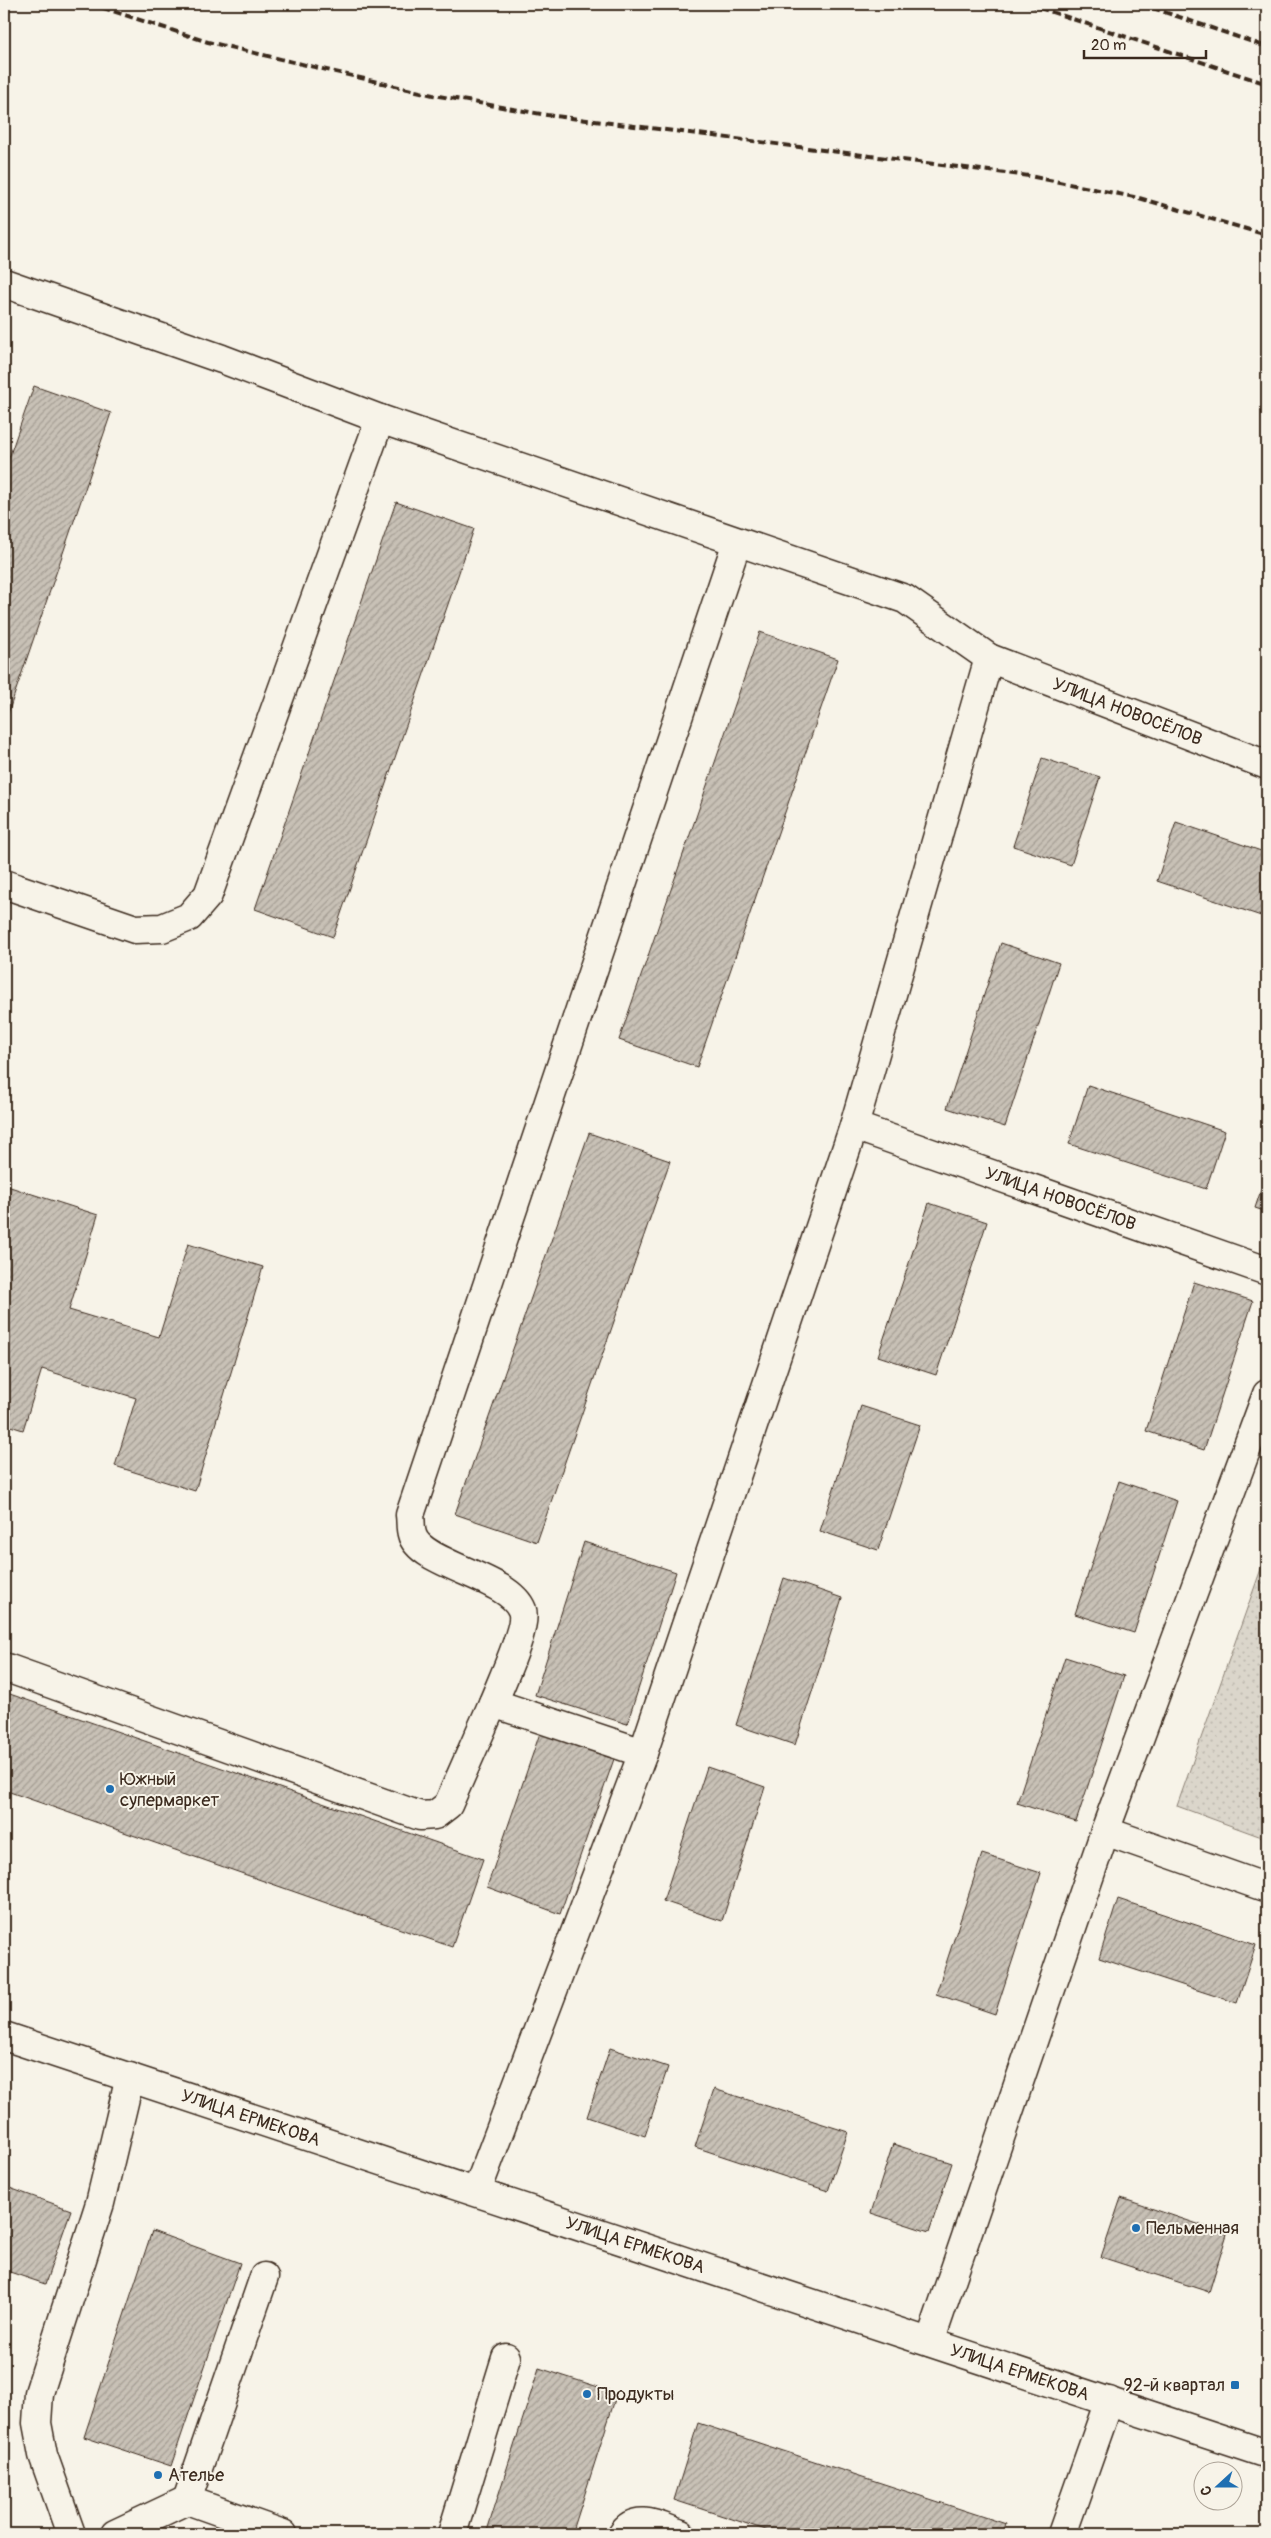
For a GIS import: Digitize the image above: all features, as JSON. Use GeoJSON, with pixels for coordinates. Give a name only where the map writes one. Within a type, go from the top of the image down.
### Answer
{"type":"FeatureCollection","features":[{"type":"Feature","properties":{"kind":"street","name":"УЛИЦА НОВОСЁЛОВ"},"geometry":{"type":"LineString","coordinates":[[4,283],[222,359],[380,419],[904,599],[989,658],[1267,765]]}},
{"type":"Feature","properties":{"kind":"street"},"geometry":{"type":"LineString","coordinates":[[4,884],[135,929],[162,928],[189,917],[208,895],[380,419]]}},
{"type":"Feature","properties":{"kind":"street"},"geometry":{"type":"LineString","coordinates":[[4,1667],[420,1816],[435,1815],[448,1805],[493,1703],[522,1630],[523,1610],[510,1594],[422,1548],[412,1535],[410,1515],[737,542]]}},
{"type":"Feature","properties":{"kind":"street"},"geometry":{"type":"LineString","coordinates":[[477,2190],[643,1753],[854,1126],[989,658]]}},
{"type":"Feature","properties":{"kind":"street","name":"УЛИЦА НОВОСЁЛОВ"},"geometry":{"type":"LineString","coordinates":[[854,1126],[1267,1271]]}},
{"type":"Feature","properties":{"kind":"street"},"geometry":{"type":"LineString","coordinates":[[930,2342],[1106,1831],[1267,1394]]}},
{"type":"Feature","properties":{"kind":"street"},"geometry":{"type":"LineString","coordinates":[[493,1703],[643,1753]]}},
{"type":"Feature","properties":{"kind":"street"},"geometry":{"type":"LineString","coordinates":[[1106,1831],[1267,1888]]}},
{"type":"Feature","properties":{"kind":"street","name":"УЛИЦА ЕРМЕКОВА"},"geometry":{"type":"LineString","coordinates":[[4,2036],[477,2190],[1267,2454]]}},
{"type":"Feature","properties":{"kind":"street"},"geometry":{"type":"LineString","coordinates":[[71,2534],[43,2455],[37,2423],[39,2393],[100,2202],[130,2078]]}},
{"type":"Feature","properties":{"kind":"street"},"geometry":{"type":"LineString","coordinates":[[187,2500],[264,2277]]}},
{"type":"Feature","properties":{"kind":"street"},"geometry":{"type":"LineString","coordinates":[[452,2534],[506,2358]]}},
{"type":"Feature","properties":{"kind":"street"},"geometry":{"type":"LineString","coordinates":[[1062,2534],[1109,2402]]}},
{"type":"Feature","properties":{"kind":"street"},"geometry":{"type":"LineString","coordinates":[[115,2534],[187,2500],[283,2534]]}},
{"type":"Feature","properties":{"kind":"street"},"geometry":{"type":"LineString","coordinates":[[622,2534],[632,2523],[644,2521],[681,2534]]}},
{"type":"Feature","properties":{"kind":"shaded area"},"geometry":{"type":"Polygon","coordinates":[[[1267,1552],[1267,1839],[1177,1806],[1267,1552]]]}},
{"type":"Feature","properties":{"kind":"building"},"geometry":{"type":"Polygon","coordinates":[[[34,386],[111,413],[4,725],[4,472],[34,386]]]}},
{"type":"Feature","properties":{"kind":"building"},"geometry":{"type":"Polygon","coordinates":[[[396,502],[474,529],[333,937],[255,909],[396,502]]]}},
{"type":"Feature","properties":{"kind":"building"},"geometry":{"type":"Polygon","coordinates":[[[760,632],[838,659],[697,1067],[619,1040],[760,632]]]}},
{"type":"Feature","properties":{"kind":"building"},"geometry":{"type":"Polygon","coordinates":[[[1042,758],[1100,777],[1071,865],[1013,846],[1042,758]]]}},
{"type":"Feature","properties":{"kind":"building"},"geometry":{"type":"Polygon","coordinates":[[[1176,822],[1267,853],[1267,918],[1157,881],[1176,822]]]}},
{"type":"Feature","properties":{"kind":"building"},"geometry":{"type":"Polygon","coordinates":[[[1001,943],[1059,963],[1005,1127],[947,1108],[1001,943]]]}},
{"type":"Feature","properties":{"kind":"building"},"geometry":{"type":"Polygon","coordinates":[[[1088,1085],[1225,1131],[1206,1189],[1069,1144],[1088,1085]]]}},
{"type":"Feature","properties":{"kind":"building"},"geometry":{"type":"Polygon","coordinates":[[[589,1133],[670,1161],[537,1542],[455,1514],[589,1133]]]}},
{"type":"Feature","properties":{"kind":"building"},"geometry":{"type":"Polygon","coordinates":[[[1267,1172],[1267,1212],[1255,1208],[1267,1172]]]}},
{"type":"Feature","properties":{"kind":"building"},"geometry":{"type":"Polygon","coordinates":[[[7,1186],[98,1215],[69,1310],[159,1337],[188,1244],[263,1267],[195,1491],[115,1466],[136,1398],[42,1369],[23,1430],[4,1424],[4,1195],[7,1186]]]}},
{"type":"Feature","properties":{"kind":"building"},"geometry":{"type":"Polygon","coordinates":[[[929,1203],[987,1222],[936,1375],[878,1356],[929,1203]]]}},
{"type":"Feature","properties":{"kind":"building"},"geometry":{"type":"Polygon","coordinates":[[[1194,1282],[1253,1301],[1204,1450],[1146,1431],[1194,1282]]]}},
{"type":"Feature","properties":{"kind":"building"},"geometry":{"type":"Polygon","coordinates":[[[861,1406],[920,1425],[878,1550],[820,1531],[861,1406]]]}},
{"type":"Feature","properties":{"kind":"building"},"geometry":{"type":"Polygon","coordinates":[[[1119,1481],[1177,1501],[1134,1633],[1075,1614],[1119,1481]]]}},
{"type":"Feature","properties":{"kind":"building"},"geometry":{"type":"Polygon","coordinates":[[[584,1542],[676,1572],[627,1724],[535,1695],[584,1542]]]}},
{"type":"Feature","properties":{"kind":"building"},"geometry":{"type":"Polygon","coordinates":[[[784,1578],[842,1598],[795,1745],[736,1725],[784,1578]]]}},
{"type":"Feature","properties":{"kind":"building"},"geometry":{"type":"Polygon","coordinates":[[[1065,1657],[1124,1676],[1076,1822],[1017,1803],[1065,1657]]]}},
{"type":"Feature","properties":{"kind":"building"},"geometry":{"type":"Polygon","coordinates":[[[4,1692],[483,1859],[452,1947],[4,1790],[4,1692]]]}},
{"type":"Feature","properties":{"kind":"building"},"geometry":{"type":"Polygon","coordinates":[[[540,1733],[614,1759],[560,1914],[487,1887],[540,1733]]]}},
{"type":"Feature","properties":{"kind":"building"},"geometry":{"type":"Polygon","coordinates":[[[707,1767],[765,1787],[722,1921],[663,1901],[707,1767]]]}},
{"type":"Feature","properties":{"kind":"building"},"geometry":{"type":"Polygon","coordinates":[[[982,1854],[1041,1873],[995,2014],[936,1994],[982,1854]]]}},
{"type":"Feature","properties":{"kind":"building"},"geometry":{"type":"Polygon","coordinates":[[[1118,1899],[1256,1945],[1237,2003],[1099,1958],[1118,1899]]]}},
{"type":"Feature","properties":{"kind":"building"},"geometry":{"type":"Polygon","coordinates":[[[610,2048],[668,2067],[645,2136],[587,2117],[610,2048]]]}},
{"type":"Feature","properties":{"kind":"building"},"geometry":{"type":"Polygon","coordinates":[[[714,2089],[848,2132],[828,2191],[695,2147],[714,2089]]]}},
{"type":"Feature","properties":{"kind":"building"},"geometry":{"type":"Polygon","coordinates":[[[893,2144],[952,2163],[929,2232],[871,2213],[893,2144]]]}},
{"type":"Feature","properties":{"kind":"building"},"geometry":{"type":"Polygon","coordinates":[[[4,2186],[71,2210],[45,2284],[4,2270],[4,2186]]]}},
{"type":"Feature","properties":{"kind":"building"},"geometry":{"type":"Polygon","coordinates":[[[1121,2198],[1227,2234],[1209,2292],[1101,2257],[1121,2198]]]}},
{"type":"Feature","properties":{"kind":"building"},"geometry":{"type":"Polygon","coordinates":[[[152,2231],[240,2263],[171,2466],[84,2437],[152,2231]]]}},
{"type":"Feature","properties":{"kind":"building"},"geometry":{"type":"Polygon","coordinates":[[[539,2368],[617,2393],[572,2534],[486,2534],[539,2368]]]}},
{"type":"Feature","properties":{"kind":"building"},"geometry":{"type":"Polygon","coordinates":[[[698,2423],[1006,2524],[1002,2534],[778,2534],[674,2500],[698,2423]]]}},
{"type":"Feature","properties":{"kind":"railway"},"geometry":{"type":"LineString","coordinates":[[91,4],[208,42],[433,95],[547,115],[1029,176],[1139,198],[1267,235]]}},
{"type":"Feature","properties":{"kind":"railway"},"geometry":{"type":"LineString","coordinates":[[1028,4],[1267,84]]}},
{"type":"Feature","properties":{"kind":"railway"},"geometry":{"type":"LineString","coordinates":[[1141,4],[1267,47]]}},
{"type":"Feature","properties":{"kind":"place","name":"Южный супермаркет"},"geometry":{"type":"Point","coordinates":[110,1789]}},
{"type":"Feature","properties":{"kind":"place","name":"Пельменная"},"geometry":{"type":"Point","coordinates":[1136,2228]}},
{"type":"Feature","properties":{"kind":"place","name":"92-й квартал"},"geometry":{"type":"Point","coordinates":[1235,2385]}},
{"type":"Feature","properties":{"kind":"place","name":"Продукты"},"geometry":{"type":"Point","coordinates":[587,2394]}},
{"type":"Feature","properties":{"kind":"place","name":"Ателье"},"geometry":{"type":"Point","coordinates":[158,2475]}}]}
